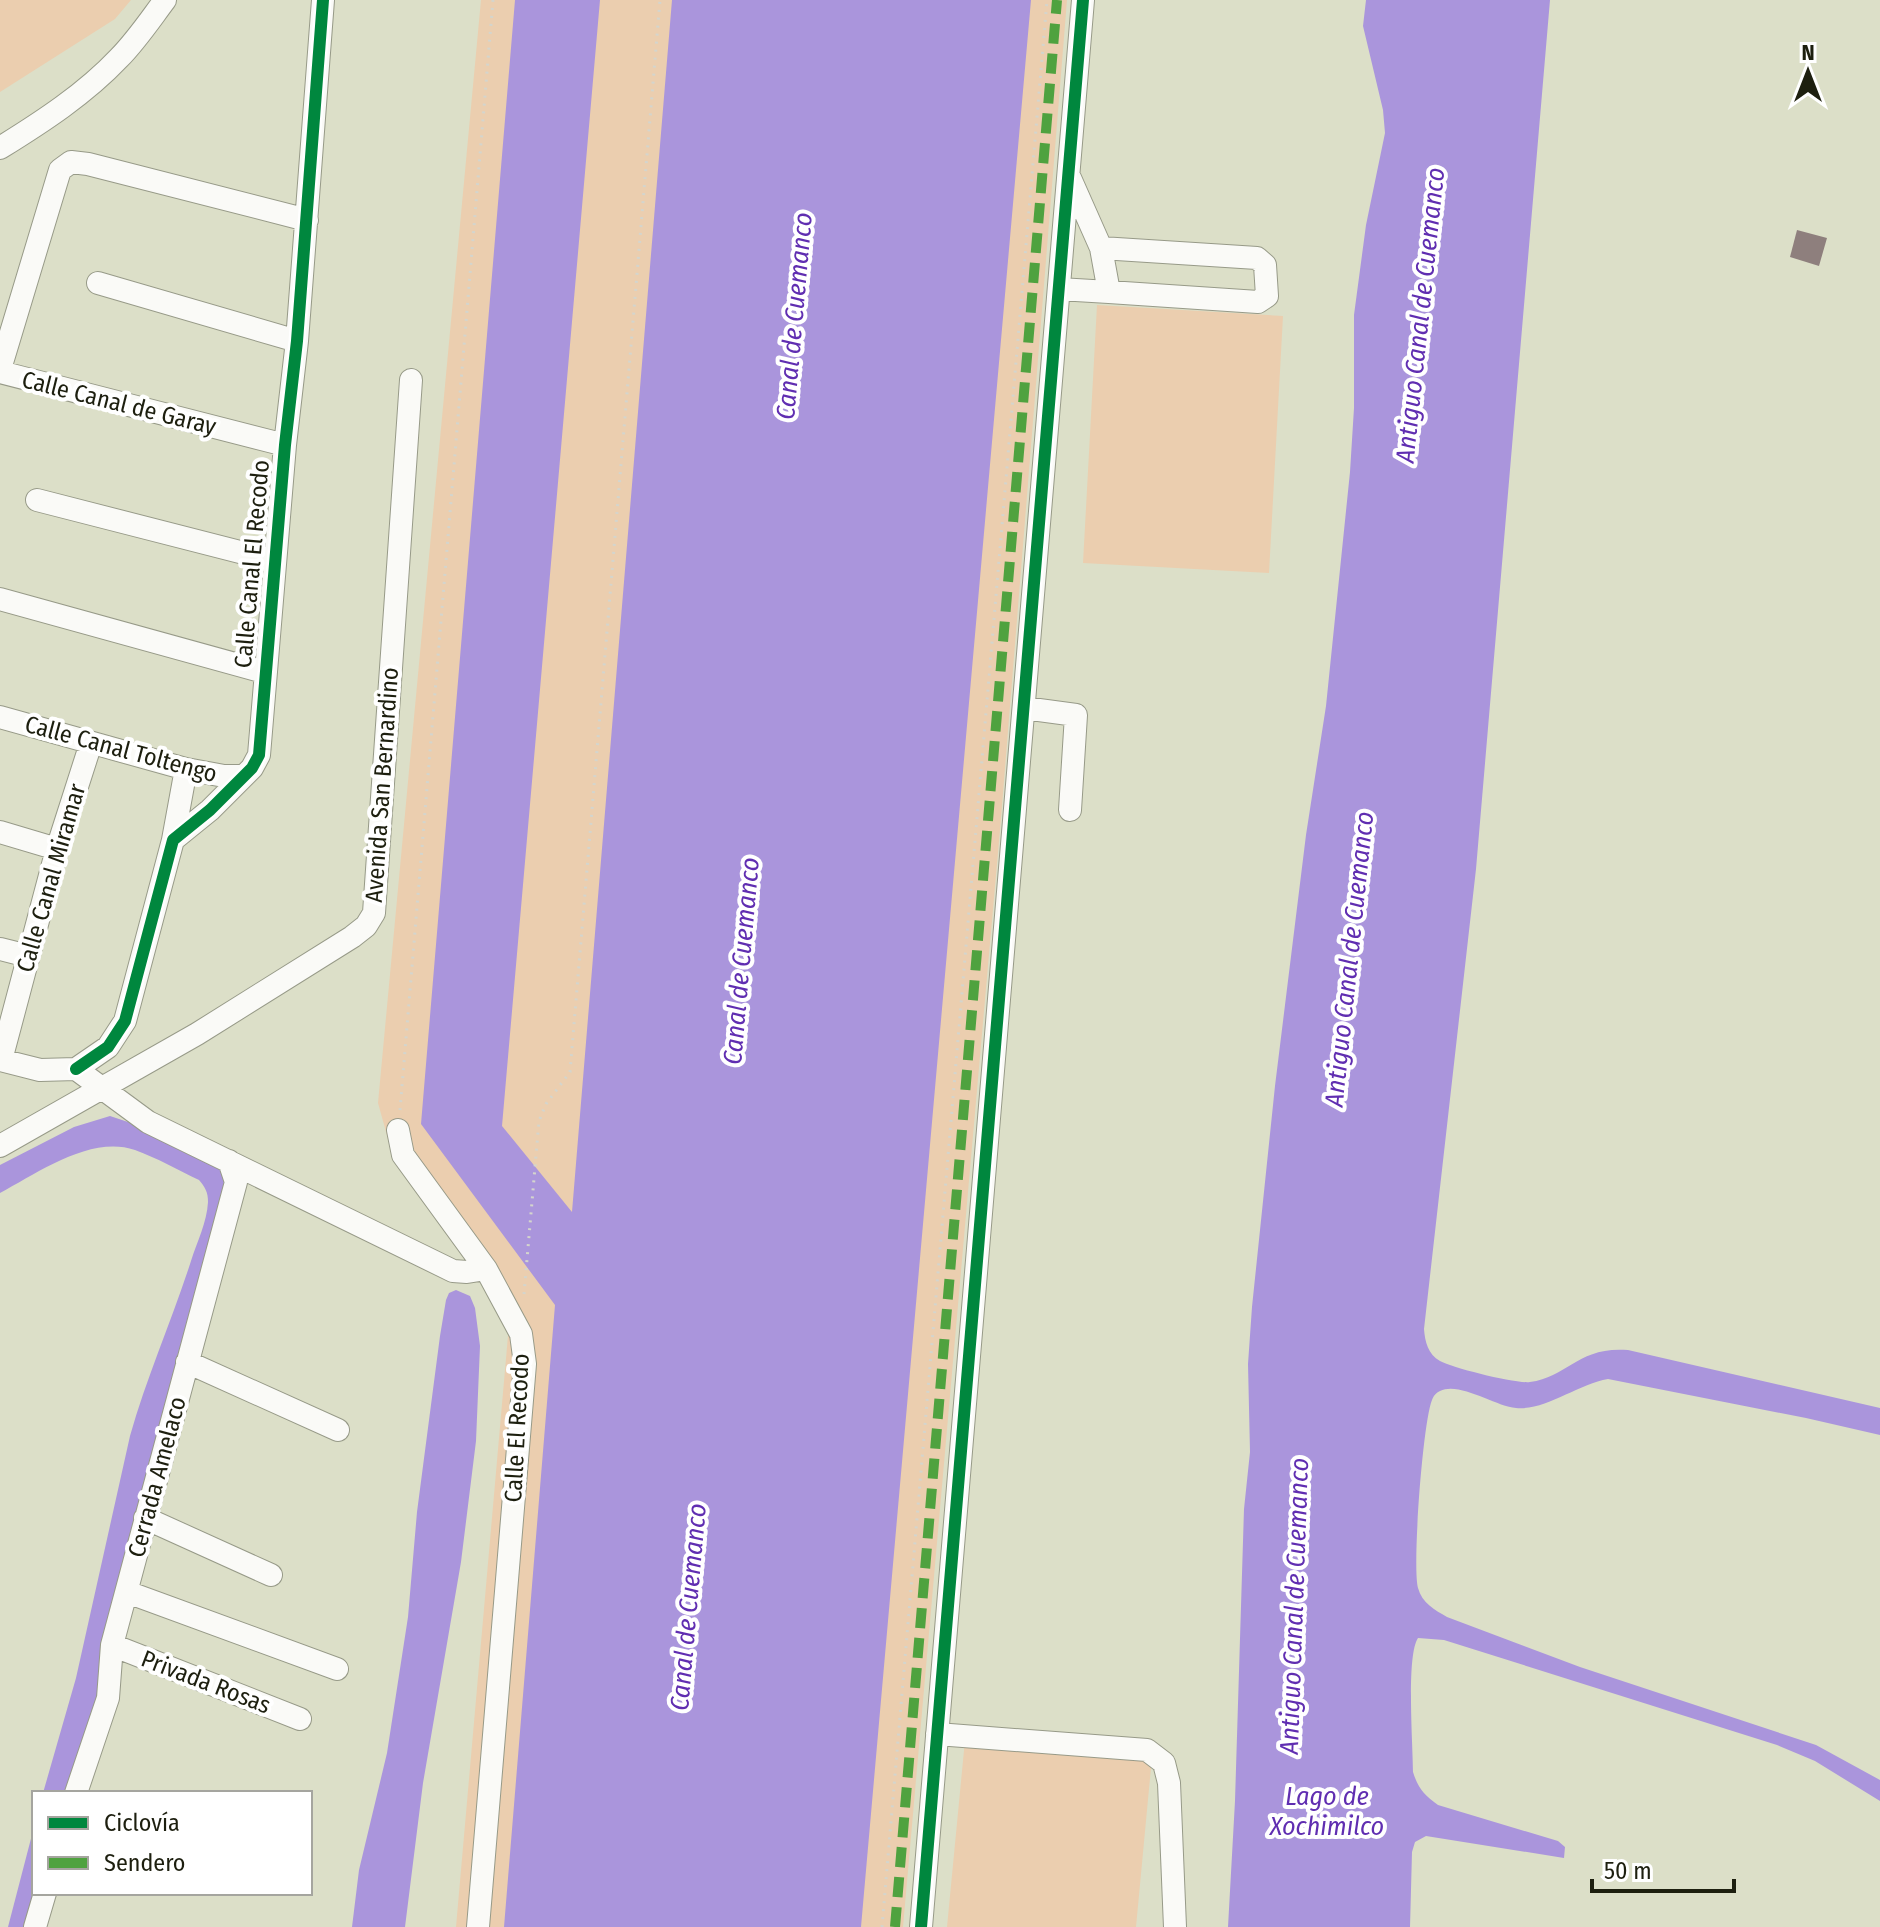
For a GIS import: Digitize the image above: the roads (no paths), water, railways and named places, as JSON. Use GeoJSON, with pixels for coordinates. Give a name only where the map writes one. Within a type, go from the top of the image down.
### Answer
{"type":"FeatureCollection","features":[{"type":"Feature","properties":{"kind":"street"},"geometry":{"type":"LineString","coordinates":[[0,148],[92,83],[119,58],[165,0]]}},
{"type":"Feature","properties":{"kind":"street","name":"Calle Canal El Recodo"},"geometry":{"type":"LineString","coordinates":[[173,840],[210,810],[252,768],[259,755],[264,672],[297,341],[323,0]]}},
{"type":"Feature","properties":{"kind":"street"},"geometry":{"type":"LineString","coordinates":[[921,1927],[1083,0]]}},
{"type":"Feature","properties":{"kind":"street"},"geometry":{"type":"LineString","coordinates":[[0,370],[60,170],[71,162],[307,220]]}},
{"type":"Feature","properties":{"kind":"street"},"geometry":{"type":"LineString","coordinates":[[1069,175],[1101,248],[1109,292]]}},
{"type":"Feature","properties":{"kind":"street"},"geometry":{"type":"LineString","coordinates":[[1059,289],[1258,302],[1267,296],[1265,265],[1257,258],[1101,248]]}},
{"type":"Feature","properties":{"kind":"street"},"geometry":{"type":"LineString","coordinates":[[98,283],[297,341]]}},
{"type":"Feature","properties":{"kind":"street","name":"Calle Canal de Garay"},"geometry":{"type":"LineString","coordinates":[[0,370],[285,445]]}},
{"type":"Feature","properties":{"kind":"street","name":"Avenida San Bernardino"},"geometry":{"type":"LineString","coordinates":[[0,1146],[103,1090],[352,937],[366,926],[374,913],[411,380]]}},
{"type":"Feature","properties":{"kind":"street"},"geometry":{"type":"LineString","coordinates":[[37,500],[275,561]]}},
{"type":"Feature","properties":{"kind":"street"},"geometry":{"type":"LineString","coordinates":[[0,599],[264,672]]}},
{"type":"Feature","properties":{"kind":"street"},"geometry":{"type":"LineString","coordinates":[[1024,708],[1076,715],[1070,810]]}},
{"type":"Feature","properties":{"kind":"street","name":"Calle Canal Toltengo"},"geometry":{"type":"LineString","coordinates":[[0,717],[186,769],[243,776]]}},
{"type":"Feature","properties":{"kind":"street","name":"Calle Canal Miramar"},"geometry":{"type":"LineString","coordinates":[[0,1060],[57,849],[91,743]]}},
{"type":"Feature","properties":{"kind":"street"},"geometry":{"type":"LineString","coordinates":[[0,1060],[40,1070],[76,1069],[108,1047],[125,1021],[173,840],[186,769]]}},
{"type":"Feature","properties":{"kind":"street"},"geometry":{"type":"LineString","coordinates":[[0,832],[57,849]]}},
{"type":"Feature","properties":{"kind":"street"},"geometry":{"type":"LineString","coordinates":[[0,949],[28,956]]}},
{"type":"Feature","properties":{"kind":"street"},"geometry":{"type":"LineString","coordinates":[[76,1069],[232,1180],[453,1271],[486,1269]]}},
{"type":"Feature","properties":{"kind":"street","name":"Calle El Recodo"},"geometry":{"type":"LineString","coordinates":[[398,1130],[403,1155],[486,1269],[521,1334],[525,1364],[478,1927]]}},
{"type":"Feature","properties":{"kind":"street","name":"Cerrada Amelaco"},"geometry":{"type":"LineString","coordinates":[[77,1791],[108,1698],[112,1645],[232,1180]]}},
{"type":"Feature","properties":{"kind":"street"},"geometry":{"type":"LineString","coordinates":[[187,1362],[338,1430]]}},
{"type":"Feature","properties":{"kind":"street"},"geometry":{"type":"LineString","coordinates":[[145,1518],[271,1575]]}},
{"type":"Feature","properties":{"kind":"street"},"geometry":{"type":"LineString","coordinates":[[127,1592],[337,1669]]}},
{"type":"Feature","properties":{"kind":"street","name":"Privada Rosas"},"geometry":{"type":"LineString","coordinates":[[112,1645],[300,1719]]}},
{"type":"Feature","properties":{"kind":"street"},"geometry":{"type":"LineString","coordinates":[[937,1734],[1147,1750],[1164,1763],[1169,1783],[1175,1927]]}},
{"type":"Feature","properties":{"kind":"street"},"geometry":{"type":"LineString","coordinates":[[35,1927],[44,1895]]}},
{"type":"Feature","properties":{"kind":"water","name":"Canal de Cuemanco"},"geometry":{"type":"Polygon","coordinates":[[[515,0],[600,0],[502,1126],[572,1212],[672,0],[1031,0],[861,1927],[504,1927],[555,1305],[421,1124],[515,0]]]}},
{"type":"Feature","properties":{"kind":"water","name":"Lago de Xochimilco"},"geometry":{"type":"Polygon","coordinates":[[[1366,0],[1550,0],[1476,869],[1424,1329],[1428,1347],[1436,1358],[1447,1364],[1523,1382],[1543,1379],[1597,1353],[1628,1350],[1880,1408],[1880,1435],[1608,1379],[1527,1408],[1507,1406],[1457,1389],[1440,1391],[1433,1398],[1429,1413],[1422,1463],[1416,1552],[1418,1588],[1426,1602],[1447,1617],[1580,1667],[1816,1745],[1880,1780],[1880,1801],[1815,1761],[1777,1745],[1444,1640],[1418,1638],[1412,1663],[1411,1702],[1413,1772],[1419,1787],[1438,1805],[1558,1841],[1565,1847],[1564,1858],[1426,1836],[1415,1842],[1412,1852],[1410,1927],[1228,1927],[1244,1509],[1250,1452],[1248,1364],[1252,1307],[1275,1086],[1306,835],[1326,706],[1350,472],[1354,315],[1366,225],[1385,133],[1383,110],[1363,26],[1366,0]]]}},
{"type":"Feature","properties":{"kind":"water"},"geometry":{"type":"Polygon","coordinates":[[[110,1116],[143,1127],[218,1166],[224,1174],[226,1186],[103,1687],[70,1791],[44,1791],[76,1678],[130,1436],[206,1217],[208,1202],[206,1190],[199,1180],[143,1153],[118,1147],[100,1148],[65,1158],[0,1193],[0,1165],[74,1127],[110,1116]]]}},
{"type":"Feature","properties":{"kind":"water"},"geometry":{"type":"Polygon","coordinates":[[[456,1290],[470,1296],[475,1308],[480,1346],[476,1441],[461,1562],[423,1783],[405,1927],[352,1927],[359,1870],[387,1753],[408,1617],[417,1512],[440,1336],[446,1300],[449,1293],[456,1290]]]}},
{"type":"Feature","properties":{"kind":"water"},"geometry":{"type":"Polygon","coordinates":[[[32,1835],[34,1895],[28,1927],[8,1927],[32,1835]]]}},
{"type":"Feature","properties":{"kind":"water label","name":"Antiguo Canal de Cuemanco"},"geometry":{"type":"Point","coordinates":[1420,315]}},
{"type":"Feature","properties":{"kind":"water label","name":"Antiguo Canal de Cuemanco"},"geometry":{"type":"Point","coordinates":[1349,959]}},
{"type":"Feature","properties":{"kind":"water label","name":"Antiguo Canal de Cuemanco"},"geometry":{"type":"Point","coordinates":[1294,1606]}}]}
